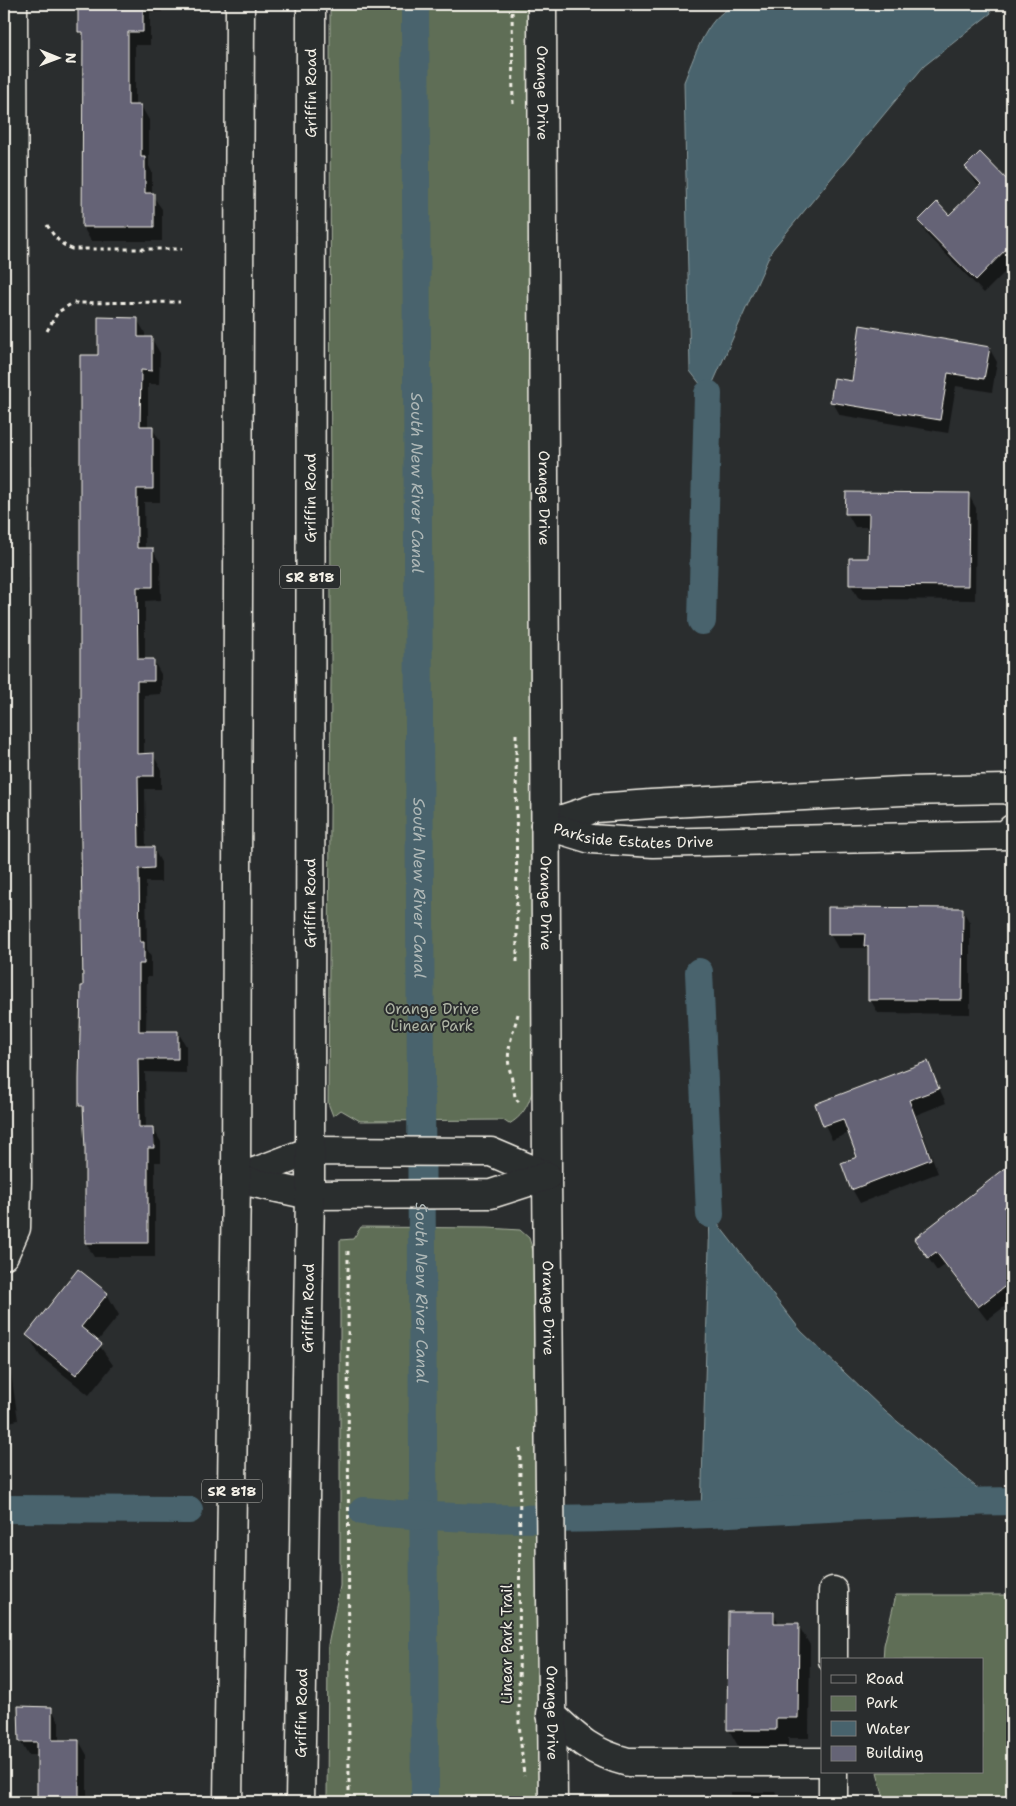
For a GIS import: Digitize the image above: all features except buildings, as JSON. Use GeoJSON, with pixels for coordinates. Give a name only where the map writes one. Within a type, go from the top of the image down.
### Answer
{"type":"FeatureCollection","features":[{"type":"Feature","properties":{"kind":"street"},"geometry":{"type":"LineString","coordinates":[[4,1256],[16,1228],[17,1180],[13,4]]}},
{"type":"Feature","properties":{"kind":"street","name":"SR 818"},"geometry":{"type":"LineString","coordinates":[[228,1802],[236,1179],[240,4]]}},
{"type":"Feature","properties":{"kind":"street","name":"Griffin Road"},"geometry":{"type":"LineString","coordinates":[[300,1802],[310,1195],[311,4]]}},
{"type":"Feature","properties":{"kind":"street","name":"Orange Drive"},"geometry":{"type":"LineString","coordinates":[[542,4],[547,1176],[553,1802]]}},
{"type":"Feature","properties":{"kind":"street","name":"Parkside Estates Drive"},"geometry":{"type":"LineString","coordinates":[[545,825],[596,808],[651,804],[988,789],[1008,789],[1012,792]]}},
{"type":"Feature","properties":{"kind":"street"},"geometry":{"type":"LineString","coordinates":[[834,796],[834,839]]}},
{"type":"Feature","properties":{"kind":"street","name":"Parkside Estates Drive"},"geometry":{"type":"LineString","coordinates":[[545,825],[591,839],[653,843],[1006,835],[1012,829]]}},
{"type":"Feature","properties":{"kind":"street"},"geometry":{"type":"LineString","coordinates":[[236,1179],[310,1151],[491,1152],[547,1176]]}},
{"type":"Feature","properties":{"kind":"street"},"geometry":{"type":"LineString","coordinates":[[236,1179],[310,1195],[492,1194],[547,1176]]}},
{"type":"Feature","properties":{"kind":"street"},"geometry":{"type":"LineString","coordinates":[[833,1591],[833,1658]]}},
{"type":"Feature","properties":{"kind":"street"},"geometry":{"type":"LineString","coordinates":[[551,1714],[581,1743],[606,1757],[628,1762],[821,1762]]}},
{"type":"Feature","properties":{"kind":"street"},"geometry":{"type":"LineString","coordinates":[[833,1774],[833,1802]]}},
{"type":"Feature","properties":{"kind":"path"},"geometry":{"type":"LineString","coordinates":[[47,225],[63,245],[72,249],[182,249]]}},
{"type":"Feature","properties":{"kind":"path"},"geometry":{"type":"LineString","coordinates":[[48,331],[58,312],[73,303],[180,302]]}},
{"type":"Feature","properties":{"kind":"path"},"geometry":{"type":"LineString","coordinates":[[348,1251],[349,1802]]}},
{"type":"Feature","properties":{"kind":"path","name":"Linear Park Trail"},"geometry":{"type":"LineString","coordinates":[[520,1485],[519,1723],[525,1781]]}},
{"type":"Feature","properties":{"kind":"green space","name":"Orange Drive Linear Park"},"geometry":{"type":"Polygon","coordinates":[[[330,4],[531,4],[535,1079],[527,1105],[520,1115],[509,1124],[503,1120],[360,1121],[341,1110],[333,1116],[328,1103],[331,680],[330,4]]]}},
{"type":"Feature","properties":{"kind":"green space"},"geometry":{"type":"Polygon","coordinates":[[[361,1227],[520,1230],[529,1238],[537,1263],[542,1802],[327,1802],[328,1645],[340,1586],[340,1240],[353,1239],[361,1227]]]}},
{"type":"Feature","properties":{"kind":"green space"},"geometry":{"type":"Polygon","coordinates":[[[896,1595],[1012,1595],[1012,1802],[885,1802],[878,1774],[984,1774],[984,1658],[883,1658],[884,1645],[896,1595]]]}},
{"type":"Feature","properties":{"kind":"water"},"geometry":{"type":"Polygon","coordinates":[[[987,4],[991,13],[924,66],[772,250],[708,394],[690,371],[684,82],[696,51],[708,29],[722,13],[731,8],[744,5],[987,4]]]}},
{"type":"Feature","properties":{"kind":"water"},"geometry":{"type":"Polygon","coordinates":[[[710,1214],[801,1331],[886,1412],[993,1501],[701,1514],[710,1214]]]}},
{"type":"Feature","properties":{"kind":"waterway","name":"South New River Canal"},"geometry":{"type":"LineString","coordinates":[[415,4],[425,1802]]}},
{"type":"Feature","properties":{"kind":"waterway"},"geometry":{"type":"LineString","coordinates":[[702,621],[708,394]]}},
{"type":"Feature","properties":{"kind":"waterway"},"geometry":{"type":"LineString","coordinates":[[699,972],[710,1214]]}},
{"type":"Feature","properties":{"kind":"waterway"},"geometry":{"type":"LineString","coordinates":[[363,1511],[444,1517],[606,1518],[1012,1501]]}},
{"type":"Feature","properties":{"kind":"waterway"},"geometry":{"type":"LineString","coordinates":[[4,1509],[189,1510]]}}]}
